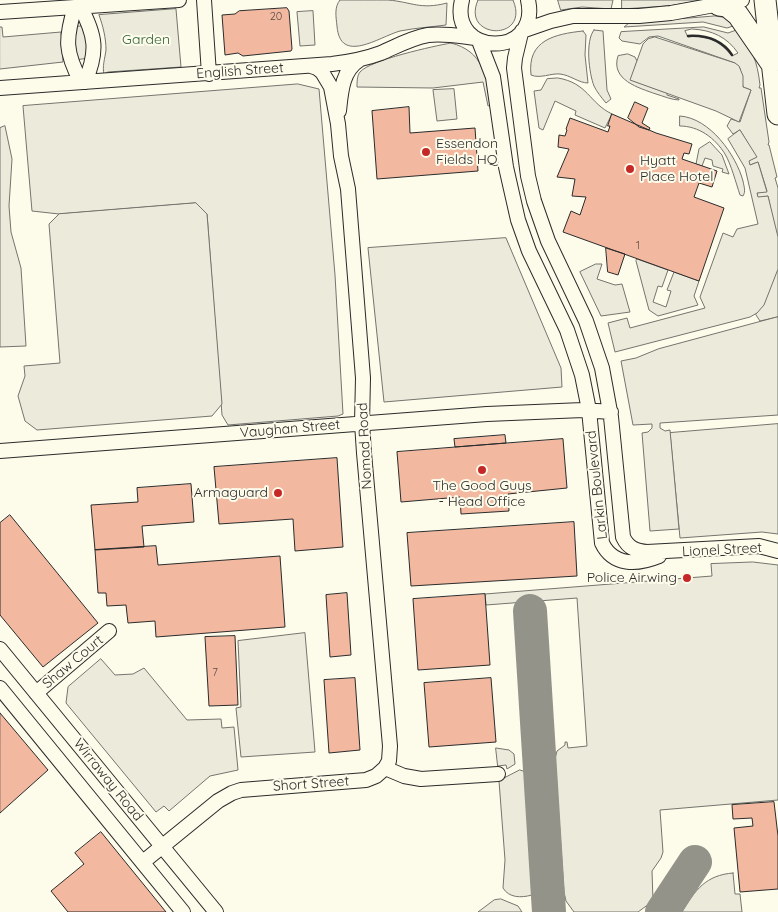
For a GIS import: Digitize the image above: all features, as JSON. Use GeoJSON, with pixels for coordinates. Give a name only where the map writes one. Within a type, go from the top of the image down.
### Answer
{"type":"FeatureCollection","features":[{"type":"Feature","properties":{"kind":"highway"},"geometry":{"type":"LineString","coordinates":[[764,0],[778,114]]}},
{"type":"Feature","properties":{"kind":"highway"},"geometry":{"type":"LineString","coordinates":[[718,5],[727,6],[738,15],[771,63]]}},
{"type":"Feature","properties":{"kind":"street"},"geometry":{"type":"LineString","coordinates":[[0,12],[179,0]]}},
{"type":"Feature","properties":{"kind":"street"},"geometry":{"type":"LineString","coordinates":[[204,0],[209,74]]}},
{"type":"Feature","properties":{"kind":"street","name":"Larkin Boulevard"},"geometry":{"type":"LineString","coordinates":[[462,0],[462,21],[467,31],[477,39],[495,84],[506,167],[518,220],[529,251],[567,330],[582,375],[589,410],[601,539],[604,547],[613,557],[626,562],[644,561],[666,552]]}},
{"type":"Feature","properties":{"kind":"street","name":"Larkin Boulevard"},"geometry":{"type":"LineString","coordinates":[[528,0],[529,14],[522,32],[514,68],[531,190],[548,241],[578,303],[594,342],[602,368],[610,412],[623,537],[627,544],[636,550],[666,552]]}},
{"type":"Feature","properties":{"kind":"street"},"geometry":{"type":"LineString","coordinates":[[522,32],[550,21],[573,16],[639,16],[672,13],[742,0]]}},
{"type":"Feature","properties":{"kind":"street"},"geometry":{"type":"LineString","coordinates":[[77,6],[68,28],[67,42],[70,61],[83,82]]}},
{"type":"Feature","properties":{"kind":"street"},"geometry":{"type":"LineString","coordinates":[[77,6],[89,24],[94,45],[93,61],[83,82]]}},
{"type":"Feature","properties":{"kind":"street","name":"English Street"},"geometry":{"type":"LineString","coordinates":[[0,88],[311,66],[359,60],[424,36],[451,34],[477,39],[490,44],[502,44],[512,40],[522,32]]}},
{"type":"Feature","properties":{"kind":"street","name":"Nomad Road"},"geometry":{"type":"LineString","coordinates":[[338,124],[345,76],[349,67],[359,60]]}},
{"type":"Feature","properties":{"kind":"street","name":"Nomad Road"},"geometry":{"type":"LineString","coordinates":[[311,66],[320,70],[328,80],[338,124],[341,156],[348,189],[363,385],[362,423],[390,746],[389,761],[385,768]]}},
{"type":"Feature","properties":{"kind":"street","name":"Vaughan Street"},"geometry":{"type":"LineString","coordinates":[[0,451],[487,414],[589,410],[610,412]]}},
{"type":"Feature","properties":{"kind":"street","name":"Lionel Street"},"geometry":{"type":"LineString","coordinates":[[666,552],[750,546],[768,547],[778,550]]}},
{"type":"Feature","properties":{"kind":"street","name":"Shaw Court"},"geometry":{"type":"LineString","coordinates":[[36,693],[109,631]]}},
{"type":"Feature","properties":{"kind":"street","name":"Wirraway Road"},"geometry":{"type":"LineString","coordinates":[[0,649],[216,912]]}},
{"type":"Feature","properties":{"kind":"street","name":"Wirraway Road"},"geometry":{"type":"LineString","coordinates":[[0,688],[183,912]]}},
{"type":"Feature","properties":{"kind":"street"},"geometry":{"type":"LineString","coordinates":[[385,768],[404,776],[421,779],[498,774]]}},
{"type":"Feature","properties":{"kind":"street","name":"Short Street"},"geometry":{"type":"LineString","coordinates":[[143,862],[218,801],[232,793],[248,789],[366,780],[376,776],[385,768]]}},
{"type":"Feature","properties":{"kind":"green space"},"geometry":{"type":"Polygon","coordinates":[[[340,0],[388,0],[423,6],[447,3],[446,25],[400,31],[372,42],[353,46],[345,44],[340,38],[336,12],[340,0]]]}},
{"type":"Feature","properties":{"kind":"green space"},"geometry":{"type":"Polygon","coordinates":[[[478,0],[513,0],[516,14],[513,23],[505,29],[496,31],[486,29],[478,23],[475,13],[478,0]]]}},
{"type":"Feature","properties":{"kind":"green space"},"geometry":{"type":"Polygon","coordinates":[[[558,0],[613,0],[611,9],[582,7],[561,10],[558,0]]]}},
{"type":"Feature","properties":{"kind":"green space"},"geometry":{"type":"Polygon","coordinates":[[[622,0],[704,0],[668,6],[622,9],[622,0]]]}},
{"type":"Feature","properties":{"kind":"green space","name":"Garden"},"geometry":{"type":"Polygon","coordinates":[[[176,9],[181,67],[108,72],[104,74],[103,65],[106,46],[99,15],[176,9]]]}},
{"type":"Feature","properties":{"kind":"green space"},"geometry":{"type":"Polygon","coordinates":[[[715,16],[729,18],[736,25],[727,28],[703,22],[624,27],[629,23],[715,16]]]}},
{"type":"Feature","properties":{"kind":"green space"},"geometry":{"type":"Polygon","coordinates":[[[86,26],[89,58],[75,60],[73,27],[86,26]]]}},
{"type":"Feature","properties":{"kind":"green space"},"geometry":{"type":"Polygon","coordinates":[[[704,27],[728,33],[739,29],[753,56],[759,76],[759,88],[761,88],[768,145],[777,177],[775,178],[778,188],[778,244],[768,196],[758,198],[757,193],[767,191],[758,162],[750,165],[748,161],[756,157],[740,130],[733,134],[727,126],[731,119],[740,122],[751,90],[743,87],[740,68],[735,63],[658,36],[649,37],[640,44],[622,41],[619,38],[621,32],[704,27]],[[699,30],[685,31],[688,37],[695,36],[713,40],[732,56],[738,53],[734,47],[718,35],[699,30]]]}},
{"type":"Feature","properties":{"kind":"green space"},"geometry":{"type":"Polygon","coordinates":[[[594,30],[603,31],[607,90],[611,99],[606,103],[594,86],[591,73],[589,49],[591,35],[594,30]]]}},
{"type":"Feature","properties":{"kind":"green space"},"geometry":{"type":"Polygon","coordinates":[[[583,31],[586,35],[585,55],[588,83],[560,74],[531,75],[531,63],[538,46],[562,34],[583,31]]]}},
{"type":"Feature","properties":{"kind":"green space"},"geometry":{"type":"Polygon","coordinates":[[[451,43],[462,47],[477,58],[488,84],[491,105],[488,106],[483,82],[433,88],[357,87],[359,74],[366,67],[403,54],[451,43]]]}},
{"type":"Feature","properties":{"kind":"green space"},"geometry":{"type":"Polygon","coordinates":[[[628,54],[635,57],[637,61],[631,80],[667,93],[667,95],[679,100],[634,86],[622,77],[618,71],[618,56],[628,54]]]}},
{"type":"Feature","properties":{"kind":"green space"},"geometry":{"type":"Polygon","coordinates":[[[558,78],[576,84],[604,110],[612,114],[605,128],[575,115],[576,111],[555,101],[543,130],[539,128],[534,91],[541,90],[547,79],[558,78]]]}},
{"type":"Feature","properties":{"kind":"green space"},"geometry":{"type":"Polygon","coordinates":[[[298,84],[319,89],[335,275],[343,414],[338,416],[228,425],[222,415],[207,214],[196,203],[59,214],[32,211],[23,106],[298,84]]]}},
{"type":"Feature","properties":{"kind":"green space"},"geometry":{"type":"Polygon","coordinates":[[[680,116],[702,123],[728,150],[740,171],[744,189],[743,196],[740,195],[729,163],[721,148],[706,134],[694,128],[680,126],[680,116]]]}},
{"type":"Feature","properties":{"kind":"green space"},"geometry":{"type":"Polygon","coordinates":[[[710,142],[722,155],[729,174],[722,172],[723,169],[713,166],[712,160],[705,158],[702,166],[696,164],[699,149],[710,142]]]}},
{"type":"Feature","properties":{"kind":"green space"},"geometry":{"type":"Polygon","coordinates":[[[637,259],[668,270],[662,287],[658,286],[653,302],[666,307],[671,291],[667,290],[674,272],[699,281],[694,296],[698,305],[658,316],[649,310],[637,259]]]}},
{"type":"Feature","properties":{"kind":"green space"},"geometry":{"type":"Polygon","coordinates":[[[596,264],[602,264],[597,279],[615,285],[622,284],[630,312],[601,316],[580,272],[596,264]]]}},
{"type":"Feature","properties":{"kind":"green space"},"geometry":{"type":"Polygon","coordinates":[[[778,265],[778,317],[760,321],[756,315],[778,265]]]}},
{"type":"Feature","properties":{"kind":"green space"},"geometry":{"type":"Polygon","coordinates":[[[778,424],[778,534],[762,532],[680,538],[670,433],[778,424]]]}},
{"type":"Feature","properties":{"kind":"green space"},"geometry":{"type":"Polygon","coordinates":[[[753,562],[778,565],[778,800],[660,810],[663,852],[652,871],[653,901],[638,912],[574,912],[566,901],[564,892],[555,759],[557,751],[565,745],[565,742],[567,742],[568,748],[587,746],[577,598],[486,605],[485,594],[712,576],[711,564],[753,562]]]}},
{"type":"Feature","properties":{"kind":"green space"},"geometry":{"type":"Polygon","coordinates":[[[496,748],[509,750],[514,754],[515,764],[507,769],[506,765],[498,766],[496,748]]]}},
{"type":"Feature","properties":{"kind":"green space"},"geometry":{"type":"Polygon","coordinates":[[[520,770],[526,772],[534,892],[532,895],[524,897],[509,894],[503,888],[505,860],[499,781],[520,770]]]}},
{"type":"Feature","properties":{"kind":"green space"},"geometry":{"type":"Polygon","coordinates":[[[733,873],[735,894],[740,894],[742,912],[682,912],[692,897],[708,880],[733,873]]]}},
{"type":"Feature","properties":{"kind":"green space"},"geometry":{"type":"Polygon","coordinates":[[[501,899],[518,906],[522,912],[478,912],[494,900],[501,899]]]}},
{"type":"Feature","properties":{"kind":"shaded area"},"geometry":{"type":"Polygon","coordinates":[[[313,11],[315,45],[300,46],[297,12],[313,11]]]}},
{"type":"Feature","properties":{"kind":"shaded area"},"geometry":{"type":"Polygon","coordinates":[[[0,27],[2,27],[3,37],[61,32],[63,62],[0,69],[0,27]]]}},
{"type":"Feature","properties":{"kind":"shaded area"},"geometry":{"type":"Polygon","coordinates":[[[655,37],[735,63],[739,66],[743,76],[743,87],[751,90],[739,122],[716,111],[630,80],[643,44],[648,39],[655,37]]]}},
{"type":"Feature","properties":{"kind":"shaded area"},"geometry":{"type":"Polygon","coordinates":[[[454,89],[457,119],[437,121],[433,90],[454,89]]]}},
{"type":"Feature","properties":{"kind":"shaded area"},"geometry":{"type":"Polygon","coordinates":[[[5,126],[12,159],[9,206],[11,232],[21,268],[26,346],[0,347],[0,128],[5,126]]]}},
{"type":"Feature","properties":{"kind":"shaded area"},"geometry":{"type":"Polygon","coordinates":[[[740,130],[757,157],[749,161],[750,165],[758,162],[767,192],[757,193],[758,197],[768,196],[778,237],[778,269],[764,305],[757,313],[750,317],[615,352],[608,323],[627,318],[630,328],[705,308],[700,297],[723,233],[733,237],[737,229],[758,224],[745,168],[728,139],[740,130]]]}},
{"type":"Feature","properties":{"kind":"shaded area"},"geometry":{"type":"Polygon","coordinates":[[[196,203],[207,214],[222,404],[212,416],[37,430],[25,421],[18,396],[25,376],[24,366],[60,363],[49,224],[59,214],[196,203]]]}},
{"type":"Feature","properties":{"kind":"shaded area"},"geometry":{"type":"Polygon","coordinates":[[[506,238],[561,368],[562,387],[384,402],[368,248],[506,238]]]}},
{"type":"Feature","properties":{"kind":"shaded area"},"geometry":{"type":"Polygon","coordinates":[[[778,317],[778,415],[660,423],[660,428],[665,431],[670,430],[679,529],[650,531],[642,433],[648,432],[652,428],[652,424],[633,425],[621,361],[636,358],[658,349],[778,317]]]}},
{"type":"Feature","properties":{"kind":"shaded area"},"geometry":{"type":"Polygon","coordinates":[[[305,633],[315,752],[241,757],[236,708],[241,707],[238,641],[305,633]]]}},
{"type":"Feature","properties":{"kind":"shaded area"},"geometry":{"type":"Polygon","coordinates":[[[101,659],[115,675],[133,674],[144,668],[187,720],[221,719],[222,728],[234,727],[238,770],[210,776],[169,811],[164,806],[156,812],[66,703],[68,687],[101,659]]]}},
{"type":"Feature","properties":{"kind":"building"},"geometry":{"type":"Polygon","coordinates":[[[287,8],[289,11],[291,51],[243,56],[238,53],[225,55],[222,15],[235,14],[239,11],[287,8]]]}},
{"type":"Feature","properties":{"kind":"building"},"geometry":{"type":"Polygon","coordinates":[[[635,102],[648,108],[642,123],[650,128],[649,130],[639,127],[628,118],[635,102]]]}},
{"type":"Feature","properties":{"kind":"building","name":"Essendon Fields HQ"},"geometry":{"type":"Polygon","coordinates":[[[409,107],[410,133],[475,128],[478,171],[377,179],[372,111],[409,107]]]}},
{"type":"Feature","properties":{"kind":"building","name":"Hyatt Place Hotel"},"geometry":{"type":"Polygon","coordinates":[[[612,114],[656,133],[692,144],[689,154],[684,153],[682,159],[717,171],[712,187],[699,183],[694,197],[724,208],[699,281],[563,232],[571,211],[580,215],[586,197],[572,196],[575,179],[557,177],[569,149],[558,147],[559,135],[565,136],[570,118],[608,132],[612,114]]]}},
{"type":"Feature","properties":{"kind":"building"},"geometry":{"type":"Polygon","coordinates":[[[606,248],[625,254],[618,275],[608,272],[606,248]]]}},
{"type":"Feature","properties":{"kind":"building"},"geometry":{"type":"Polygon","coordinates":[[[505,435],[506,443],[455,447],[454,439],[505,435]]]}},
{"type":"Feature","properties":{"kind":"building","name":"The Good Guys - Head Office"},"geometry":{"type":"Polygon","coordinates":[[[563,439],[567,488],[508,494],[509,511],[461,514],[460,497],[401,502],[397,452],[563,439]]]}},
{"type":"Feature","properties":{"kind":"building","name":"Armaguard"},"geometry":{"type":"Polygon","coordinates":[[[337,458],[343,547],[295,551],[293,519],[219,524],[214,467],[337,458]]]}},
{"type":"Feature","properties":{"kind":"building"},"geometry":{"type":"Polygon","coordinates":[[[191,484],[194,522],[142,526],[144,547],[95,550],[91,505],[138,502],[137,488],[191,484]]]}},
{"type":"Feature","properties":{"kind":"building"},"geometry":{"type":"Polygon","coordinates":[[[10,515],[98,623],[43,667],[0,615],[0,523],[10,515]]]}},
{"type":"Feature","properties":{"kind":"building"},"geometry":{"type":"Polygon","coordinates":[[[574,522],[577,576],[411,586],[407,533],[574,522]]]}},
{"type":"Feature","properties":{"kind":"building"},"geometry":{"type":"Polygon","coordinates":[[[156,546],[158,565],[280,556],[285,627],[156,637],[155,621],[128,623],[126,605],[107,606],[106,593],[98,593],[95,550],[156,546]]]}},
{"type":"Feature","properties":{"kind":"building"},"geometry":{"type":"Polygon","coordinates":[[[347,593],[351,655],[330,657],[326,595],[347,593]]]}},
{"type":"Feature","properties":{"kind":"building"},"geometry":{"type":"Polygon","coordinates":[[[485,594],[490,665],[418,670],[413,599],[485,594]]]}},
{"type":"Feature","properties":{"kind":"building"},"geometry":{"type":"Polygon","coordinates":[[[235,636],[238,705],[209,706],[205,637],[235,636]]]}},
{"type":"Feature","properties":{"kind":"building"},"geometry":{"type":"Polygon","coordinates":[[[355,678],[360,750],[329,753],[324,680],[355,678]]]}},
{"type":"Feature","properties":{"kind":"building"},"geometry":{"type":"Polygon","coordinates":[[[491,678],[496,742],[429,747],[424,683],[491,678]]]}},
{"type":"Feature","properties":{"kind":"building"},"geometry":{"type":"Polygon","coordinates":[[[0,713],[48,770],[0,813],[0,713]]]}},
{"type":"Feature","properties":{"kind":"building"},"geometry":{"type":"Polygon","coordinates":[[[774,802],[778,836],[778,889],[740,892],[734,828],[753,826],[752,818],[733,819],[732,805],[774,802]]]}},
{"type":"Feature","properties":{"kind":"building"},"geometry":{"type":"Polygon","coordinates":[[[101,832],[166,912],[68,912],[51,891],[84,864],[75,853],[101,832]]]}},
{"type":"Feature","properties":{"kind":"taxiway"},"geometry":{"type":"LineString","coordinates":[[530,611],[549,912]]}},
{"type":"Feature","properties":{"kind":"taxiway"},"geometry":{"type":"LineString","coordinates":[[662,912],[695,862]]}},
{"type":"Feature","properties":{"kind":"wall"},"geometry":{"type":"LineString","coordinates":[[688,36],[701,36],[718,42],[732,55]]}},
{"type":"Feature","properties":{"kind":"place","name":"Essendon Fields HQ"},"geometry":{"type":"Point","coordinates":[426,152]}},
{"type":"Feature","properties":{"kind":"place","name":"Hyatt Place Hotel"},"geometry":{"type":"Point","coordinates":[630,169]}},
{"type":"Feature","properties":{"kind":"place","name":"The Good Guys - Head Office"},"geometry":{"type":"Point","coordinates":[482,470]}},
{"type":"Feature","properties":{"kind":"place","name":"Armaguard"},"geometry":{"type":"Point","coordinates":[278,493]}},
{"type":"Feature","properties":{"kind":"place","name":"Police Airwing"},"geometry":{"type":"Point","coordinates":[687,578]}}]}
